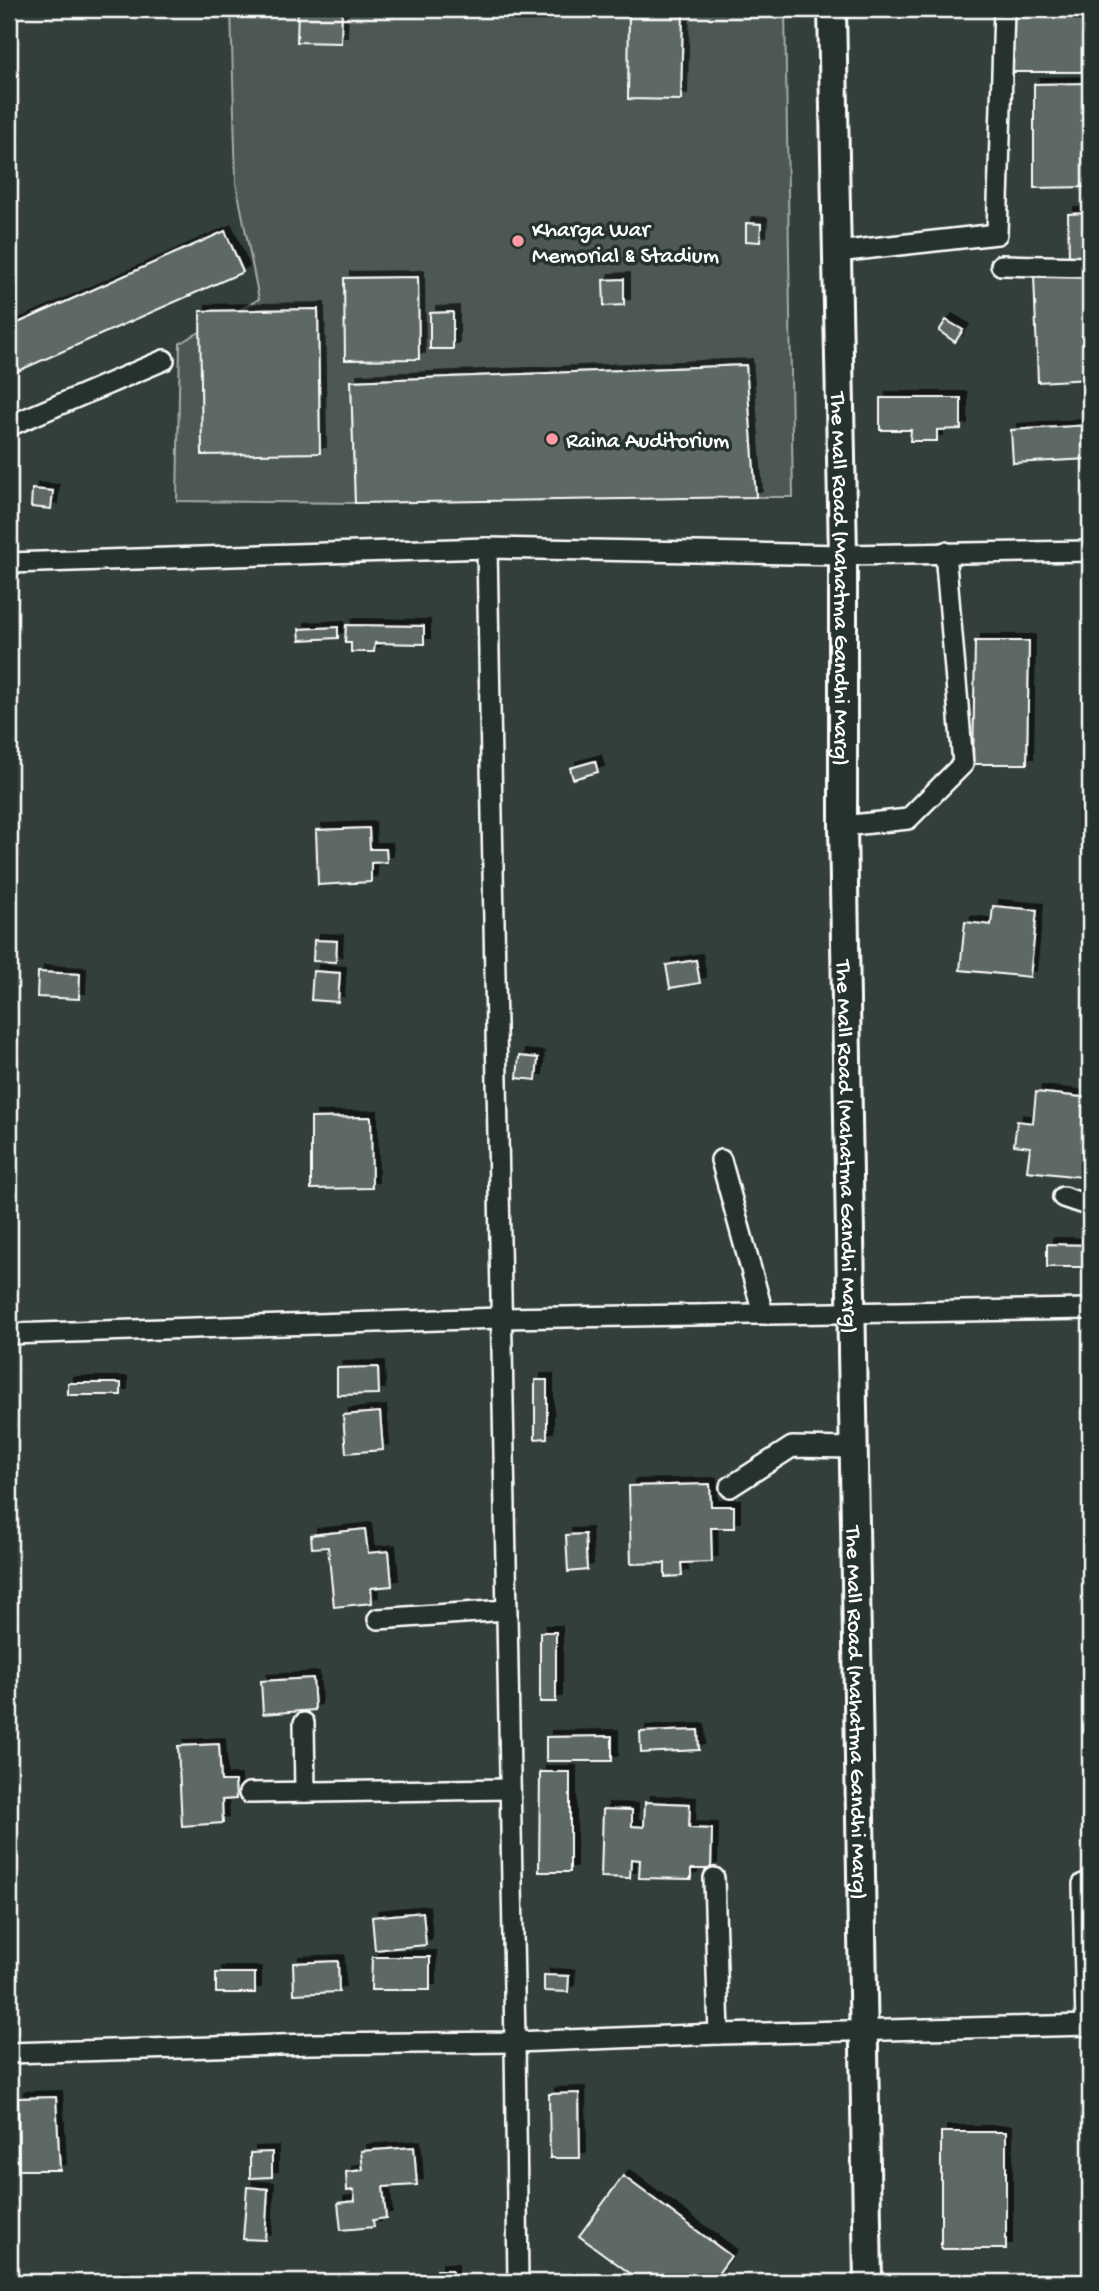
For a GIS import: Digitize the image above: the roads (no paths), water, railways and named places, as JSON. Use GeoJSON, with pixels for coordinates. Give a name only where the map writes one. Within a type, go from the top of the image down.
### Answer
{"type":"FeatureCollection","features":[{"type":"Feature","properties":{"kind":"street","name":"The Mall Road (Mahatma Gandhi Marg)"},"geometry":{"type":"LineString","coordinates":[[832,9],[843,555],[843,826],[868,2282]]}},
{"type":"Feature","properties":{"kind":"street"},"geometry":{"type":"LineString","coordinates":[[837,252],[997,234],[1004,9]]}},
{"type":"Feature","properties":{"kind":"street"},"geometry":{"type":"LineString","coordinates":[[1000,265],[1090,267]]}},
{"type":"Feature","properties":{"kind":"street"},"geometry":{"type":"LineString","coordinates":[[9,426],[164,360]]}},
{"type":"Feature","properties":{"kind":"street"},"geometry":{"type":"LineString","coordinates":[[487,548],[515,2042],[517,2282]]}},
{"type":"Feature","properties":{"kind":"street"},"geometry":{"type":"LineString","coordinates":[[9,563],[487,548],[843,555],[1090,551]]}},
{"type":"Feature","properties":{"kind":"street"},"geometry":{"type":"LineString","coordinates":[[843,826],[908,819],[963,764],[945,552]]}},
{"type":"Feature","properties":{"kind":"street"},"geometry":{"type":"LineString","coordinates":[[720,1160],[762,1313]]}},
{"type":"Feature","properties":{"kind":"street"},"geometry":{"type":"LineString","coordinates":[[1063,1197],[1090,1206]]}},
{"type":"Feature","properties":{"kind":"street"},"geometry":{"type":"LineString","coordinates":[[9,1334],[500,1318],[1090,1309]]}},
{"type":"Feature","properties":{"kind":"street"},"geometry":{"type":"LineString","coordinates":[[730,1487],[792,1447],[853,1448]]}},
{"type":"Feature","properties":{"kind":"street"},"geometry":{"type":"LineString","coordinates":[[379,1619],[506,1610]]}},
{"type":"Feature","properties":{"kind":"street"},"geometry":{"type":"LineString","coordinates":[[304,1723],[305,1792]]}},
{"type":"Feature","properties":{"kind":"street"},"geometry":{"type":"LineString","coordinates":[[249,1793],[509,1789]]}},
{"type":"Feature","properties":{"kind":"street"},"geometry":{"type":"LineString","coordinates":[[714,1878],[719,2034]]}},
{"type":"Feature","properties":{"kind":"street"},"geometry":{"type":"LineString","coordinates":[[9,2053],[1088,2026],[1083,1884]]}},
{"type":"Feature","properties":{"kind":"place","name":"Kharga War Memorial & Stadium"},"geometry":{"type":"Point","coordinates":[518,241]}},
{"type":"Feature","properties":{"kind":"place","name":"Raina Auditorium"},"geometry":{"type":"Point","coordinates":[552,439]}}]}
